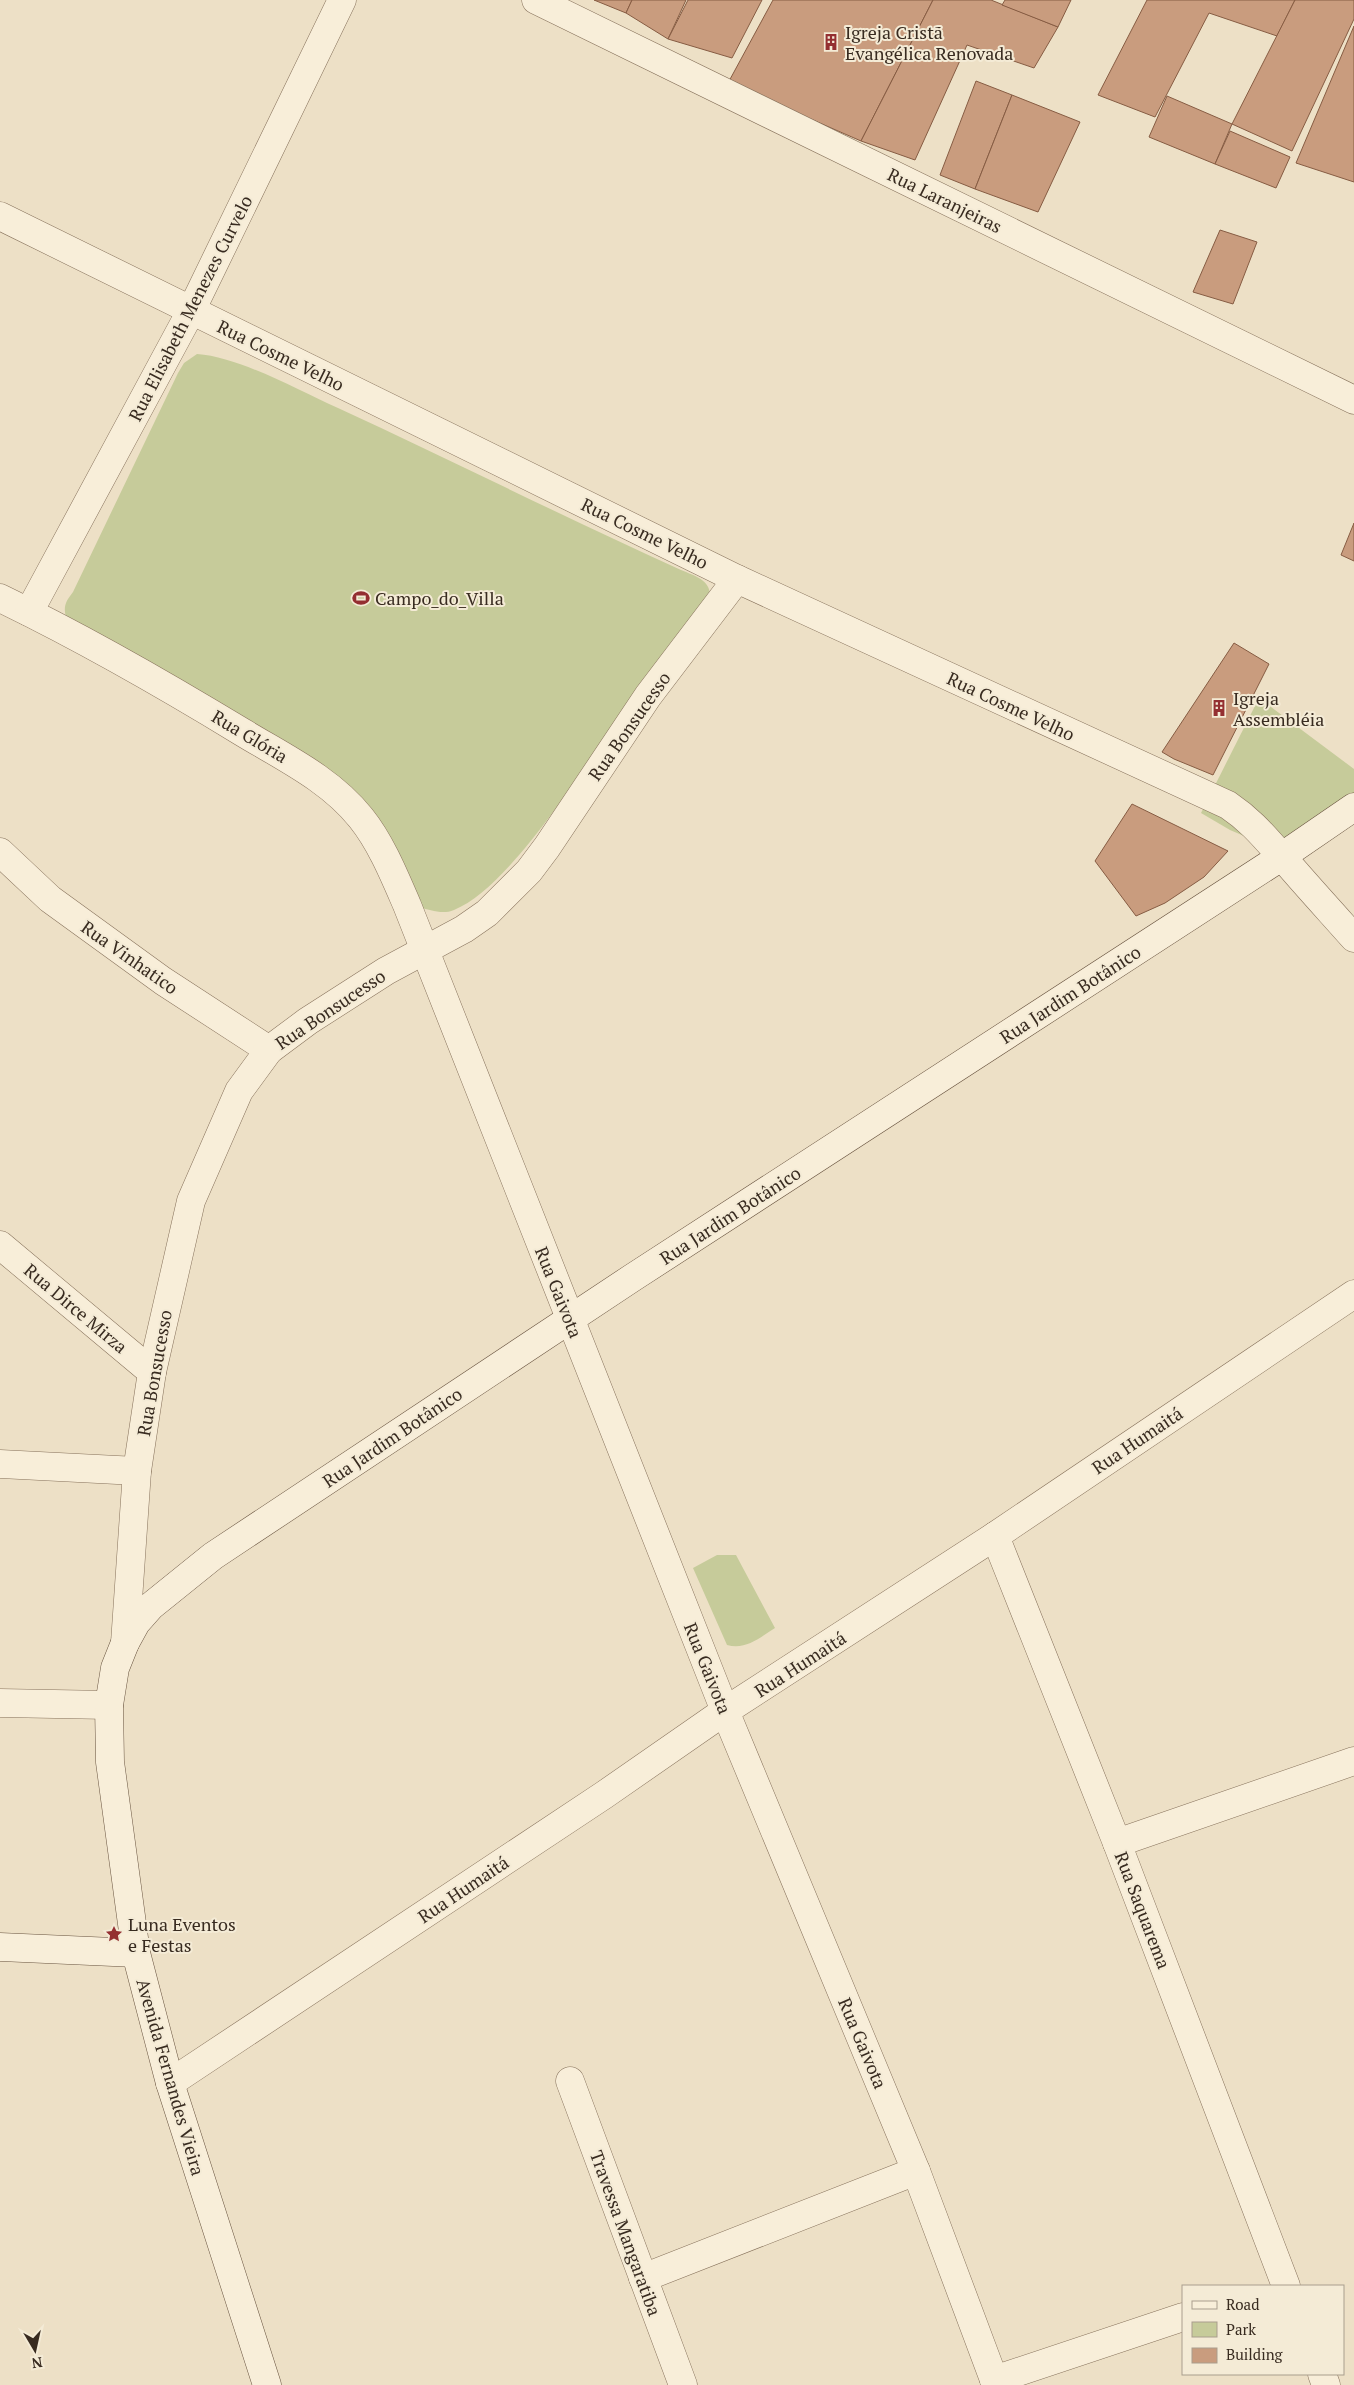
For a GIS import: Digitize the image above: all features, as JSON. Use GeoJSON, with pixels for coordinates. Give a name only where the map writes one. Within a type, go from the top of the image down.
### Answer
{"type":"FeatureCollection","features":[{"type":"Feature","properties":{"kind":"street","name":"Rua Elisabeth Menezes Curvelo"},"geometry":{"type":"LineString","coordinates":[[29,612],[191,311],[342,0]]}},
{"type":"Feature","properties":{"kind":"street","name":"Rua Laranjeiras"},"geometry":{"type":"LineString","coordinates":[[536,0],[1354,400]]}},
{"type":"Feature","properties":{"kind":"street","name":"Rua Cosme Velho"},"geometry":{"type":"LineString","coordinates":[[0,216],[737,579],[1228,805],[1249,819],[1354,938]]}},
{"type":"Feature","properties":{"kind":"street","name":"Rua Bonsucesso"},"geometry":{"type":"LineString","coordinates":[[125,1643],[137,1471],[152,1372],[191,1200],[239,1091],[269,1050],[345,997],[424,950],[464,929],[487,913],[529,871],[648,696],[737,579]]}},
{"type":"Feature","properties":{"kind":"street","name":"Rua Glória"},"geometry":{"type":"LineString","coordinates":[[0,598],[161,683],[306,770],[338,794],[361,818],[380,847],[395,876],[424,950]]}},
{"type":"Feature","properties":{"kind":"street","name":"Rua Jardim Botânico"},"geometry":{"type":"LineString","coordinates":[[125,1643],[136,1623],[151,1606],[213,1556],[570,1319],[1282,857],[1354,807]]}},
{"type":"Feature","properties":{"kind":"street","name":"Rua Vinhatico"},"geometry":{"type":"LineString","coordinates":[[0,852],[50,899],[164,982],[269,1050]]}},
{"type":"Feature","properties":{"kind":"street","name":"Rua Gaivota"},"geometry":{"type":"LineString","coordinates":[[424,950],[725,1711],[916,2171],[995,2382]]}},
{"type":"Feature","properties":{"kind":"street","name":"Rua Dirce Mirza"},"geometry":{"type":"LineString","coordinates":[[0,1245],[152,1372]]}},
{"type":"Feature","properties":{"kind":"street","name":"Rua Humaitá"},"geometry":{"type":"LineString","coordinates":[[170,2083],[604,1795],[725,1711],[995,1536],[1354,1294]]}},
{"type":"Feature","properties":{"kind":"street"},"geometry":{"type":"LineString","coordinates":[[0,1464],[137,1471]]}},
{"type":"Feature","properties":{"kind":"street","name":"Rua Saquarema"},"geometry":{"type":"LineString","coordinates":[[995,1536],[1117,1843],[1281,2285]]}},
{"type":"Feature","properties":{"kind":"street","name":"Avenida Fernandes Vieira"},"geometry":{"type":"LineString","coordinates":[[125,1643],[115,1668],[109,1706],[110,1762],[136,1954],[170,2083],[267,2385]]}},
{"type":"Feature","properties":{"kind":"street"},"geometry":{"type":"LineString","coordinates":[[0,1703],[109,1706]]}},
{"type":"Feature","properties":{"kind":"street"},"geometry":{"type":"LineString","coordinates":[[1117,1843],[1354,1761]]}},
{"type":"Feature","properties":{"kind":"street"},"geometry":{"type":"LineString","coordinates":[[0,1948],[136,1954]]}},
{"type":"Feature","properties":{"kind":"street","name":"Travessa Mangaratiba"},"geometry":{"type":"LineString","coordinates":[[570,2081],[683,2385]]}},
{"type":"Feature","properties":{"kind":"street"},"geometry":{"type":"LineString","coordinates":[[643,2278],[916,2171]]}},
{"type":"Feature","properties":{"kind":"street"},"geometry":{"type":"LineString","coordinates":[[995,2382],[1182,2316]]}},
{"type":"Feature","properties":{"kind":"green space","name":"Campo_do_Villa"},"geometry":{"type":"Polygon","coordinates":[[[197,354],[231,361],[268,375],[697,577],[708,586],[710,597],[530,842],[492,884],[472,900],[454,910],[441,912],[418,907],[306,754],[66,617],[65,607],[67,601],[178,373],[184,363],[197,354]]]}},
{"type":"Feature","properties":{"kind":"green space"},"geometry":{"type":"Polygon","coordinates":[[[1259,698],[1354,769],[1354,802],[1307,838],[1251,839],[1230,830],[1201,813],[1259,698]]]}},
{"type":"Feature","properties":{"kind":"green space"},"geometry":{"type":"Polygon","coordinates":[[[717,1555],[736,1555],[775,1628],[758,1639],[740,1646],[727,1645],[693,1568],[717,1555]]]}},
{"type":"Feature","properties":{"kind":"building"},"geometry":{"type":"Polygon","coordinates":[[[594,0],[632,0],[626,13],[594,0]]]}},
{"type":"Feature","properties":{"kind":"building"},"geometry":{"type":"Polygon","coordinates":[[[632,0],[686,0],[668,39],[626,13],[632,0]]]}},
{"type":"Feature","properties":{"kind":"building"},"geometry":{"type":"Polygon","coordinates":[[[688,0],[762,0],[732,58],[668,39],[688,0]]]}},
{"type":"Feature","properties":{"kind":"building","name":"Igreja Cristã Evangélica Renovada"},"geometry":{"type":"Polygon","coordinates":[[[773,0],[933,0],[861,141],[728,83],[773,0]]]}},
{"type":"Feature","properties":{"kind":"building"},"geometry":{"type":"Polygon","coordinates":[[[933,0],[991,0],[1058,27],[1034,68],[967,45],[915,160],[861,141],[933,0]]]}},
{"type":"Feature","properties":{"kind":"building"},"geometry":{"type":"Polygon","coordinates":[[[1005,0],[1071,0],[1058,27],[1002,5],[1005,0]]]}},
{"type":"Feature","properties":{"kind":"building"},"geometry":{"type":"Polygon","coordinates":[[[1147,0],[1295,0],[1277,36],[1209,13],[1155,117],[1098,95],[1147,0]]]}},
{"type":"Feature","properties":{"kind":"building"},"geometry":{"type":"Polygon","coordinates":[[[1295,0],[1354,0],[1354,19],[1292,151],[1232,124],[1295,0]]]}},
{"type":"Feature","properties":{"kind":"building"},"geometry":{"type":"Polygon","coordinates":[[[1354,26],[1354,182],[1296,163],[1354,26]]]}},
{"type":"Feature","properties":{"kind":"building"},"geometry":{"type":"Polygon","coordinates":[[[976,81],[1012,95],[975,189],[940,175],[976,81]]]}},
{"type":"Feature","properties":{"kind":"building"},"geometry":{"type":"Polygon","coordinates":[[[1012,95],[1080,122],[1038,212],[975,189],[1012,95]]]}},
{"type":"Feature","properties":{"kind":"building"},"geometry":{"type":"Polygon","coordinates":[[[1167,96],[1232,124],[1215,164],[1149,137],[1167,96]]]}},
{"type":"Feature","properties":{"kind":"building"},"geometry":{"type":"Polygon","coordinates":[[[1230,131],[1290,157],[1276,188],[1215,164],[1230,131]]]}},
{"type":"Feature","properties":{"kind":"building"},"geometry":{"type":"Polygon","coordinates":[[[1220,230],[1257,242],[1233,304],[1193,292],[1220,230]]]}},
{"type":"Feature","properties":{"kind":"building"},"geometry":{"type":"Polygon","coordinates":[[[1354,523],[1354,561],[1341,555],[1354,523]]]}},
{"type":"Feature","properties":{"kind":"building","name":"Igreja Assembléia"},"geometry":{"type":"Polygon","coordinates":[[[1234,643],[1269,664],[1213,775],[1162,752],[1234,643]]]}},
{"type":"Feature","properties":{"kind":"building"},"geometry":{"type":"Polygon","coordinates":[[[1132,804],[1228,851],[1204,877],[1165,903],[1136,916],[1095,861],[1132,804]]]}},
{"type":"Feature","properties":{"kind":"place","name":"Igreja Cristã Evangélica Renovada"},"geometry":{"type":"Point","coordinates":[831,42]}},
{"type":"Feature","properties":{"kind":"place","name":"Campo_do_Villa"},"geometry":{"type":"Point","coordinates":[361,598]}},
{"type":"Feature","properties":{"kind":"place","name":"Igreja Assembléia"},"geometry":{"type":"Point","coordinates":[1219,708]}},
{"type":"Feature","properties":{"kind":"place","name":"Luna Eventos e Festas"},"geometry":{"type":"Point","coordinates":[114,1934]}}]}
